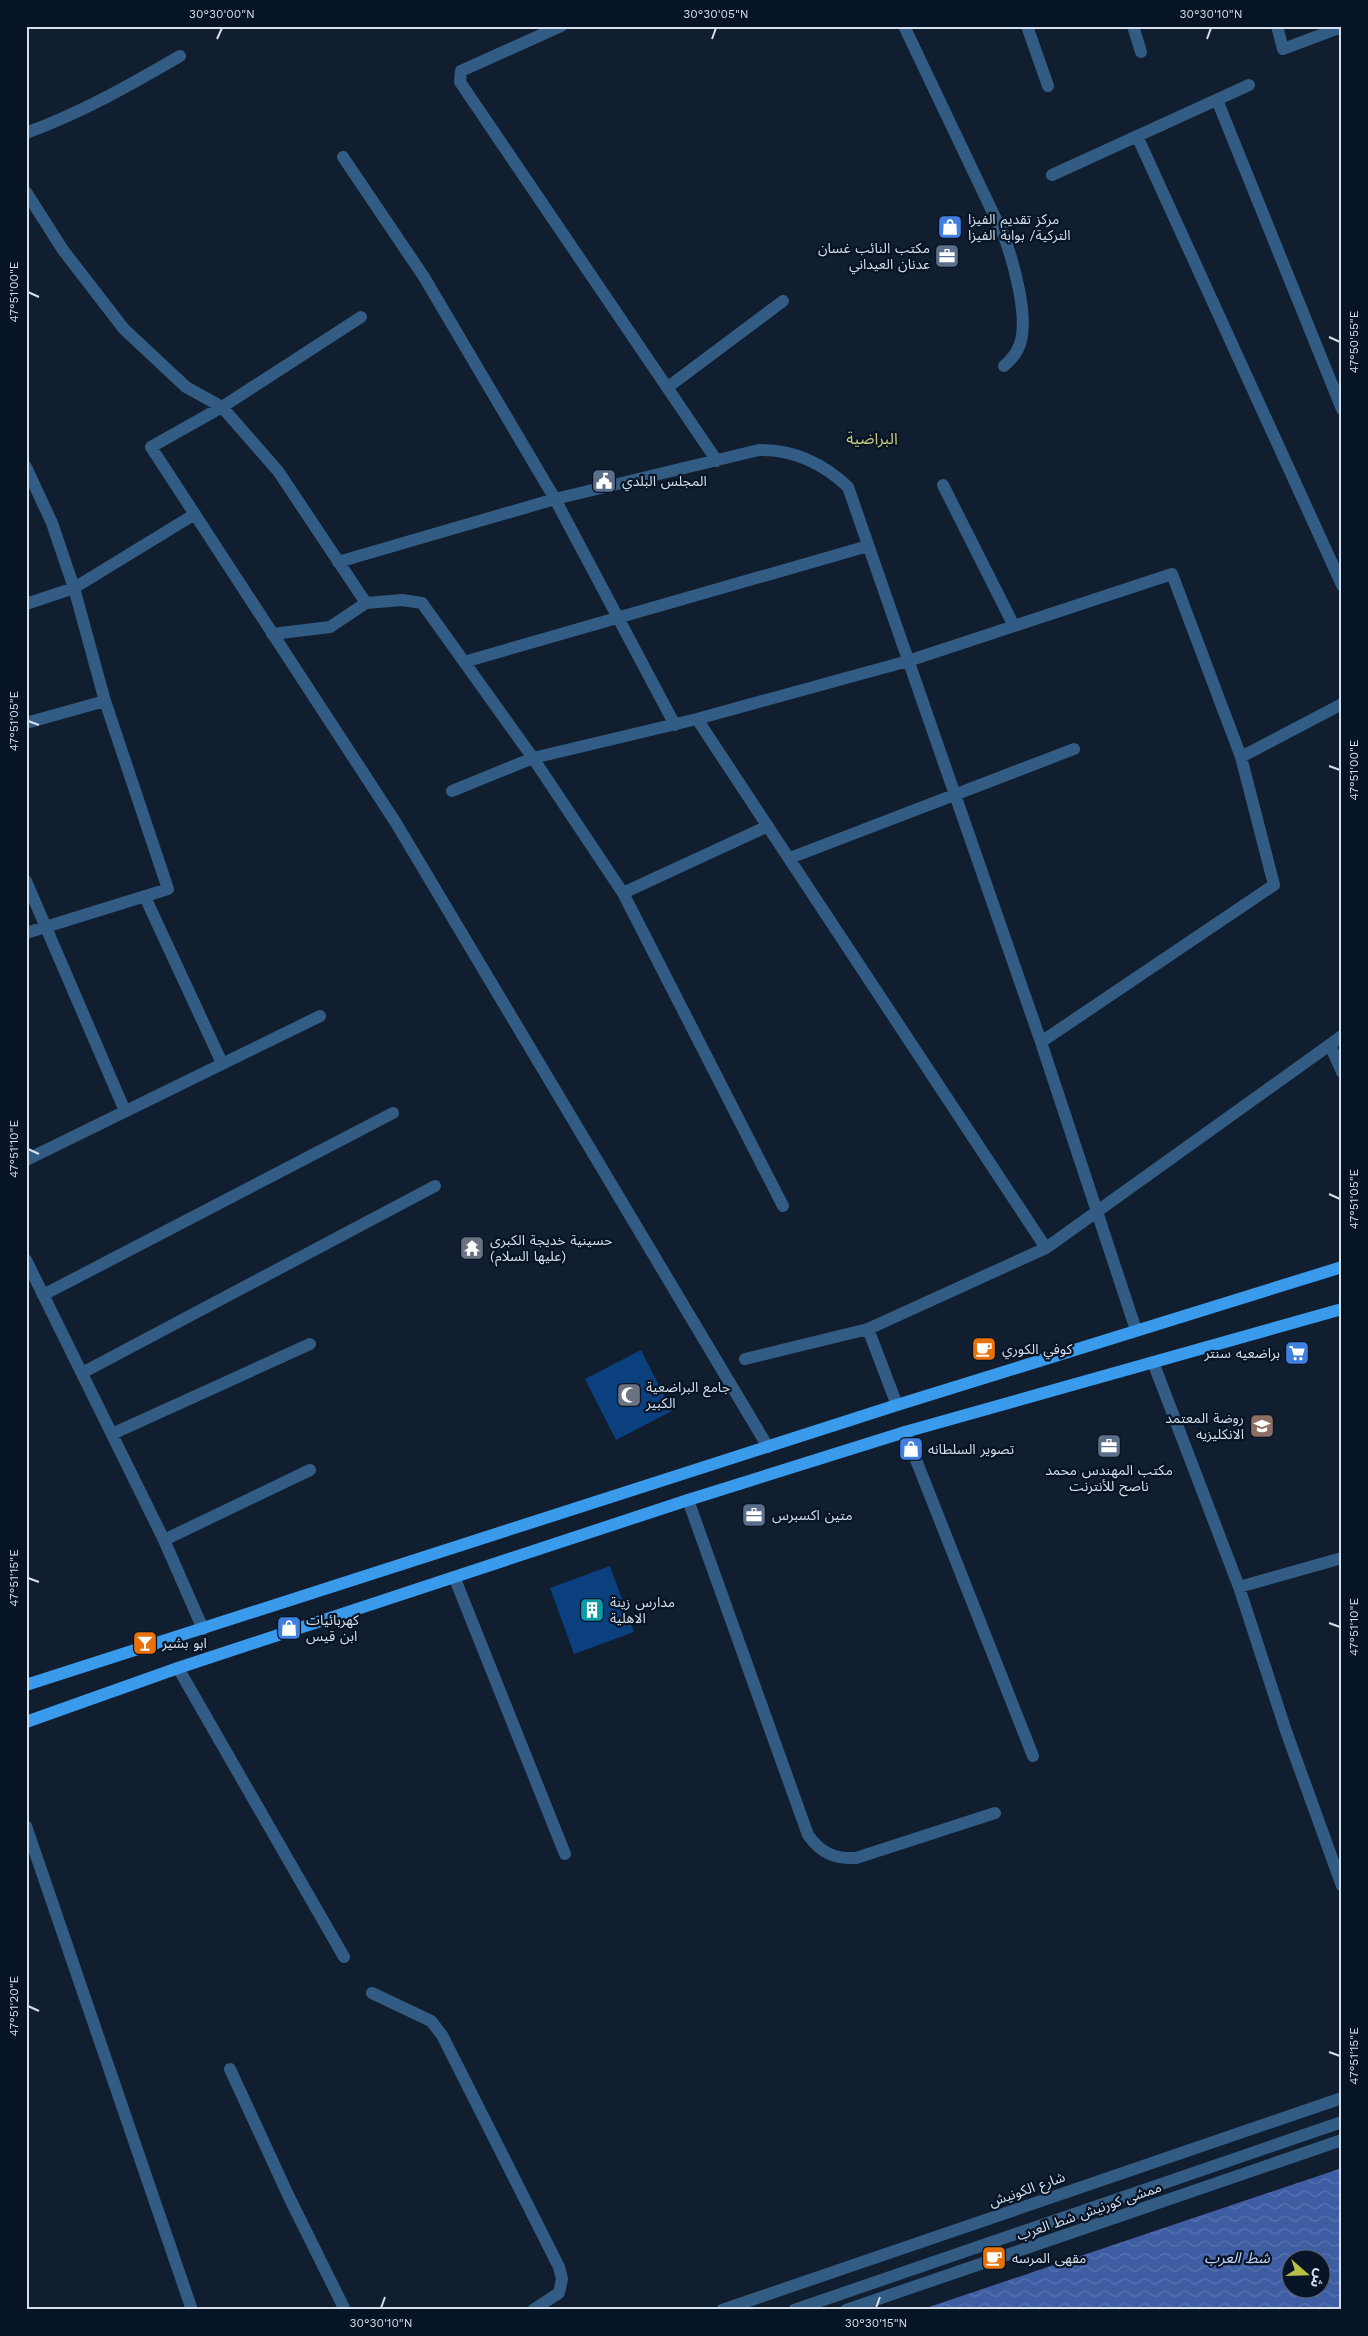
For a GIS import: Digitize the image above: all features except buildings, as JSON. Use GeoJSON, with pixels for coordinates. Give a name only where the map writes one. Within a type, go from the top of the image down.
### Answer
{"type":"FeatureCollection","features":[{"type":"Feature","properties":{"kind":"main road"},"geometry":{"type":"LineString","coordinates":[[26,1685],[897,1405],[1342,1267]]}},
{"type":"Feature","properties":{"kind":"main road"},"geometry":{"type":"LineString","coordinates":[[26,1722],[178,1668],[455,1579],[688,1500],[905,1432],[1342,1309]]}},
{"type":"Feature","properties":{"kind":"street"},"geometry":{"type":"LineString","coordinates":[[561,26],[461,71],[460,82],[717,461]]}},
{"type":"Feature","properties":{"kind":"street"},"geometry":{"type":"LineString","coordinates":[[904,26],[1000,228],[1013,261],[1022,335],[1016,353],[1004,366]]}},
{"type":"Feature","properties":{"kind":"street"},"geometry":{"type":"LineString","coordinates":[[1027,26],[1048,86]]}},
{"type":"Feature","properties":{"kind":"street"},"geometry":{"type":"LineString","coordinates":[[1132,26],[1141,52]]}},
{"type":"Feature","properties":{"kind":"street"},"geometry":{"type":"LineString","coordinates":[[1276,26],[1283,49],[1342,27]]}},
{"type":"Feature","properties":{"kind":"street"},"geometry":{"type":"LineString","coordinates":[[26,133],[66,119],[92,106],[180,56]]}},
{"type":"Feature","properties":{"kind":"street"},"geometry":{"type":"LineString","coordinates":[[1052,175],[1249,85]]}},
{"type":"Feature","properties":{"kind":"street"},"geometry":{"type":"LineString","coordinates":[[1217,100],[1342,409]]}},
{"type":"Feature","properties":{"kind":"street"},"geometry":{"type":"LineString","coordinates":[[1137,136],[1342,585]]}},
{"type":"Feature","properties":{"kind":"street"},"geometry":{"type":"LineString","coordinates":[[343,156],[424,277],[556,499],[675,725]]}},
{"type":"Feature","properties":{"kind":"street"},"geometry":{"type":"LineString","coordinates":[[26,192],[63,250],[124,329],[186,386],[222,407],[278,471],[366,603]]}},
{"type":"Feature","properties":{"kind":"street"},"geometry":{"type":"LineString","coordinates":[[668,387],[784,301]]}},
{"type":"Feature","properties":{"kind":"street"},"geometry":{"type":"LineString","coordinates":[[361,317],[222,407],[150,447],[396,823],[768,1446]]}},
{"type":"Feature","properties":{"kind":"street"},"geometry":{"type":"LineString","coordinates":[[338,562],[556,499],[759,450],[779,450],[821,466],[836,475],[848,487],[1041,1042],[1136,1330]]}},
{"type":"Feature","properties":{"kind":"street"},"geometry":{"type":"LineString","coordinates":[[26,468],[52,524],[74,588],[105,701],[168,889],[26,933]]}},
{"type":"Feature","properties":{"kind":"street"},"geometry":{"type":"LineString","coordinates":[[943,485],[1014,626]]}},
{"type":"Feature","properties":{"kind":"street"},"geometry":{"type":"LineString","coordinates":[[26,604],[74,588],[195,514]]}},
{"type":"Feature","properties":{"kind":"street"},"geometry":{"type":"LineString","coordinates":[[464,662],[619,620],[868,546]]}},
{"type":"Feature","properties":{"kind":"street"},"geometry":{"type":"LineString","coordinates":[[452,791],[533,758],[675,725],[908,660],[1172,574],[1241,757],[1274,885],[1041,1042]]}},
{"type":"Feature","properties":{"kind":"street"},"geometry":{"type":"LineString","coordinates":[[272,634],[330,627],[366,603],[402,600],[422,603],[533,758],[623,893],[783,1206]]}},
{"type":"Feature","properties":{"kind":"street"},"geometry":{"type":"LineString","coordinates":[[26,722],[105,701]]}},
{"type":"Feature","properties":{"kind":"street"},"geometry":{"type":"LineString","coordinates":[[1241,757],[1342,704]]}},
{"type":"Feature","properties":{"kind":"street"},"geometry":{"type":"LineString","coordinates":[[697,719],[1046,1248]]}},
{"type":"Feature","properties":{"kind":"street"},"geometry":{"type":"LineString","coordinates":[[790,858],[1074,749]]}},
{"type":"Feature","properties":{"kind":"street"},"geometry":{"type":"LineString","coordinates":[[623,893],[768,826]]}},
{"type":"Feature","properties":{"kind":"street"},"geometry":{"type":"LineString","coordinates":[[26,881],[125,1111]]}},
{"type":"Feature","properties":{"kind":"street"},"geometry":{"type":"LineString","coordinates":[[145,897],[222,1063]]}},
{"type":"Feature","properties":{"kind":"street"},"geometry":{"type":"LineString","coordinates":[[26,1160],[320,1016]]}},
{"type":"Feature","properties":{"kind":"street"},"geometry":{"type":"LineString","coordinates":[[745,1359],[868,1329],[1046,1248],[1342,1036]]}},
{"type":"Feature","properties":{"kind":"street"},"geometry":{"type":"LineString","coordinates":[[1330,1045],[1342,1072]]}},
{"type":"Feature","properties":{"kind":"street"},"geometry":{"type":"LineString","coordinates":[[43,1295],[393,1113]]}},
{"type":"Feature","properties":{"kind":"street"},"geometry":{"type":"LineString","coordinates":[[82,1373],[435,1186]]}},
{"type":"Feature","properties":{"kind":"street"},"geometry":{"type":"LineString","coordinates":[[26,1260],[164,1540],[203,1629]]}},
{"type":"Feature","properties":{"kind":"street"},"geometry":{"type":"LineString","coordinates":[[868,1329],[897,1405]]}},
{"type":"Feature","properties":{"kind":"street"},"geometry":{"type":"LineString","coordinates":[[112,1434],[310,1344]]}},
{"type":"Feature","properties":{"kind":"street"},"geometry":{"type":"LineString","coordinates":[[1153,1362],[1239,1587],[1286,1731],[1342,1886]]}},
{"type":"Feature","properties":{"kind":"street"},"geometry":{"type":"LineString","coordinates":[[905,1432],[1033,1756]]}},
{"type":"Feature","properties":{"kind":"street"},"geometry":{"type":"LineString","coordinates":[[164,1540],[310,1470]]}},
{"type":"Feature","properties":{"kind":"street"},"geometry":{"type":"LineString","coordinates":[[688,1500],[808,1835],[817,1846],[828,1855],[842,1859],[856,1858],[995,1813]]}},
{"type":"Feature","properties":{"kind":"street"},"geometry":{"type":"LineString","coordinates":[[1239,1587],[1342,1558]]}},
{"type":"Feature","properties":{"kind":"street"},"geometry":{"type":"LineString","coordinates":[[455,1579],[565,1854]]}},
{"type":"Feature","properties":{"kind":"street"},"geometry":{"type":"LineString","coordinates":[[178,1668],[344,1957]]}},
{"type":"Feature","properties":{"kind":"street"},"geometry":{"type":"LineString","coordinates":[[26,1826],[192,2310]]}},
{"type":"Feature","properties":{"kind":"street"},"geometry":{"type":"LineString","coordinates":[[372,1993],[431,2021],[442,2035],[559,2267],[562,2278],[559,2293],[533,2310]]}},
{"type":"Feature","properties":{"kind":"street"},"geometry":{"type":"LineString","coordinates":[[230,2069],[290,2199],[345,2310]]}},
{"type":"Feature","properties":{"kind":"street","name":"شارع الكونيش"},"geometry":{"type":"LineString","coordinates":[[722,2310],[1342,2098]]}},
{"type":"Feature","properties":{"kind":"street"},"geometry":{"type":"LineString","coordinates":[[794,2310],[1342,2122]]}},
{"type":"Feature","properties":{"kind":"street","name":"ممشى كورنيش شط العرب"},"geometry":{"type":"LineString","coordinates":[[846,2310],[1342,2140]]}},
{"type":"Feature","properties":{"kind":"water","name":"شط العرب"},"geometry":{"type":"Polygon","coordinates":[[[1342,2168],[1342,2310],[920,2310],[1342,2168]]]}},
{"type":"Feature","properties":{"kind":"place","name":"مركز تقديم الفيزا التركية/ بوابة الفيزا"},"geometry":{"type":"Point","coordinates":[950,227]}},
{"type":"Feature","properties":{"kind":"place","name":"مكتب النائب غسان عدنان العيداني"},"geometry":{"type":"Point","coordinates":[947,256]}},
{"type":"Feature","properties":{"kind":"place","name":"المجلس البلدي"},"geometry":{"type":"Point","coordinates":[604,481]}},
{"type":"Feature","properties":{"kind":"place","name":"حسينية خديجة الكبرى (عليها السلام)"},"geometry":{"type":"Point","coordinates":[472,1248]}},
{"type":"Feature","properties":{"kind":"place","name":"كوفي الكوري"},"geometry":{"type":"Point","coordinates":[984,1349]}},
{"type":"Feature","properties":{"kind":"place","name":"براضعيه سنتر"},"geometry":{"type":"Point","coordinates":[1297,1353]}},
{"type":"Feature","properties":{"kind":"place","name":"جامع البراضعية الكبير"},"geometry":{"type":"Point","coordinates":[629,1395]}},
{"type":"Feature","properties":{"kind":"place","name":"روضة المعتمد الانكليزيه"},"geometry":{"type":"Point","coordinates":[1262,1426]}},
{"type":"Feature","properties":{"kind":"place","name":"مكتب المهندس محمد ناصح للأنترنت"},"geometry":{"type":"Point","coordinates":[1109,1446]}},
{"type":"Feature","properties":{"kind":"place","name":"تصوير السلطانه"},"geometry":{"type":"Point","coordinates":[911,1449]}},
{"type":"Feature","properties":{"kind":"place","name":"متين اكسبرس"},"geometry":{"type":"Point","coordinates":[754,1515]}},
{"type":"Feature","properties":{"kind":"place","name":"مدارس زينة الاهلية"},"geometry":{"type":"Point","coordinates":[592,1610]}},
{"type":"Feature","properties":{"kind":"place","name":"كهربائيات ابن قيس"},"geometry":{"type":"Point","coordinates":[289,1628]}},
{"type":"Feature","properties":{"kind":"place","name":"ابو بشير"},"geometry":{"type":"Point","coordinates":[145,1643]}},
{"type":"Feature","properties":{"kind":"place","name":"مقهى المرسه"},"geometry":{"type":"Point","coordinates":[994,2258]}},
{"type":"Feature","properties":{"kind":"district","name":"البراضية"},"geometry":{"type":"Point","coordinates":[872,438]}}]}
